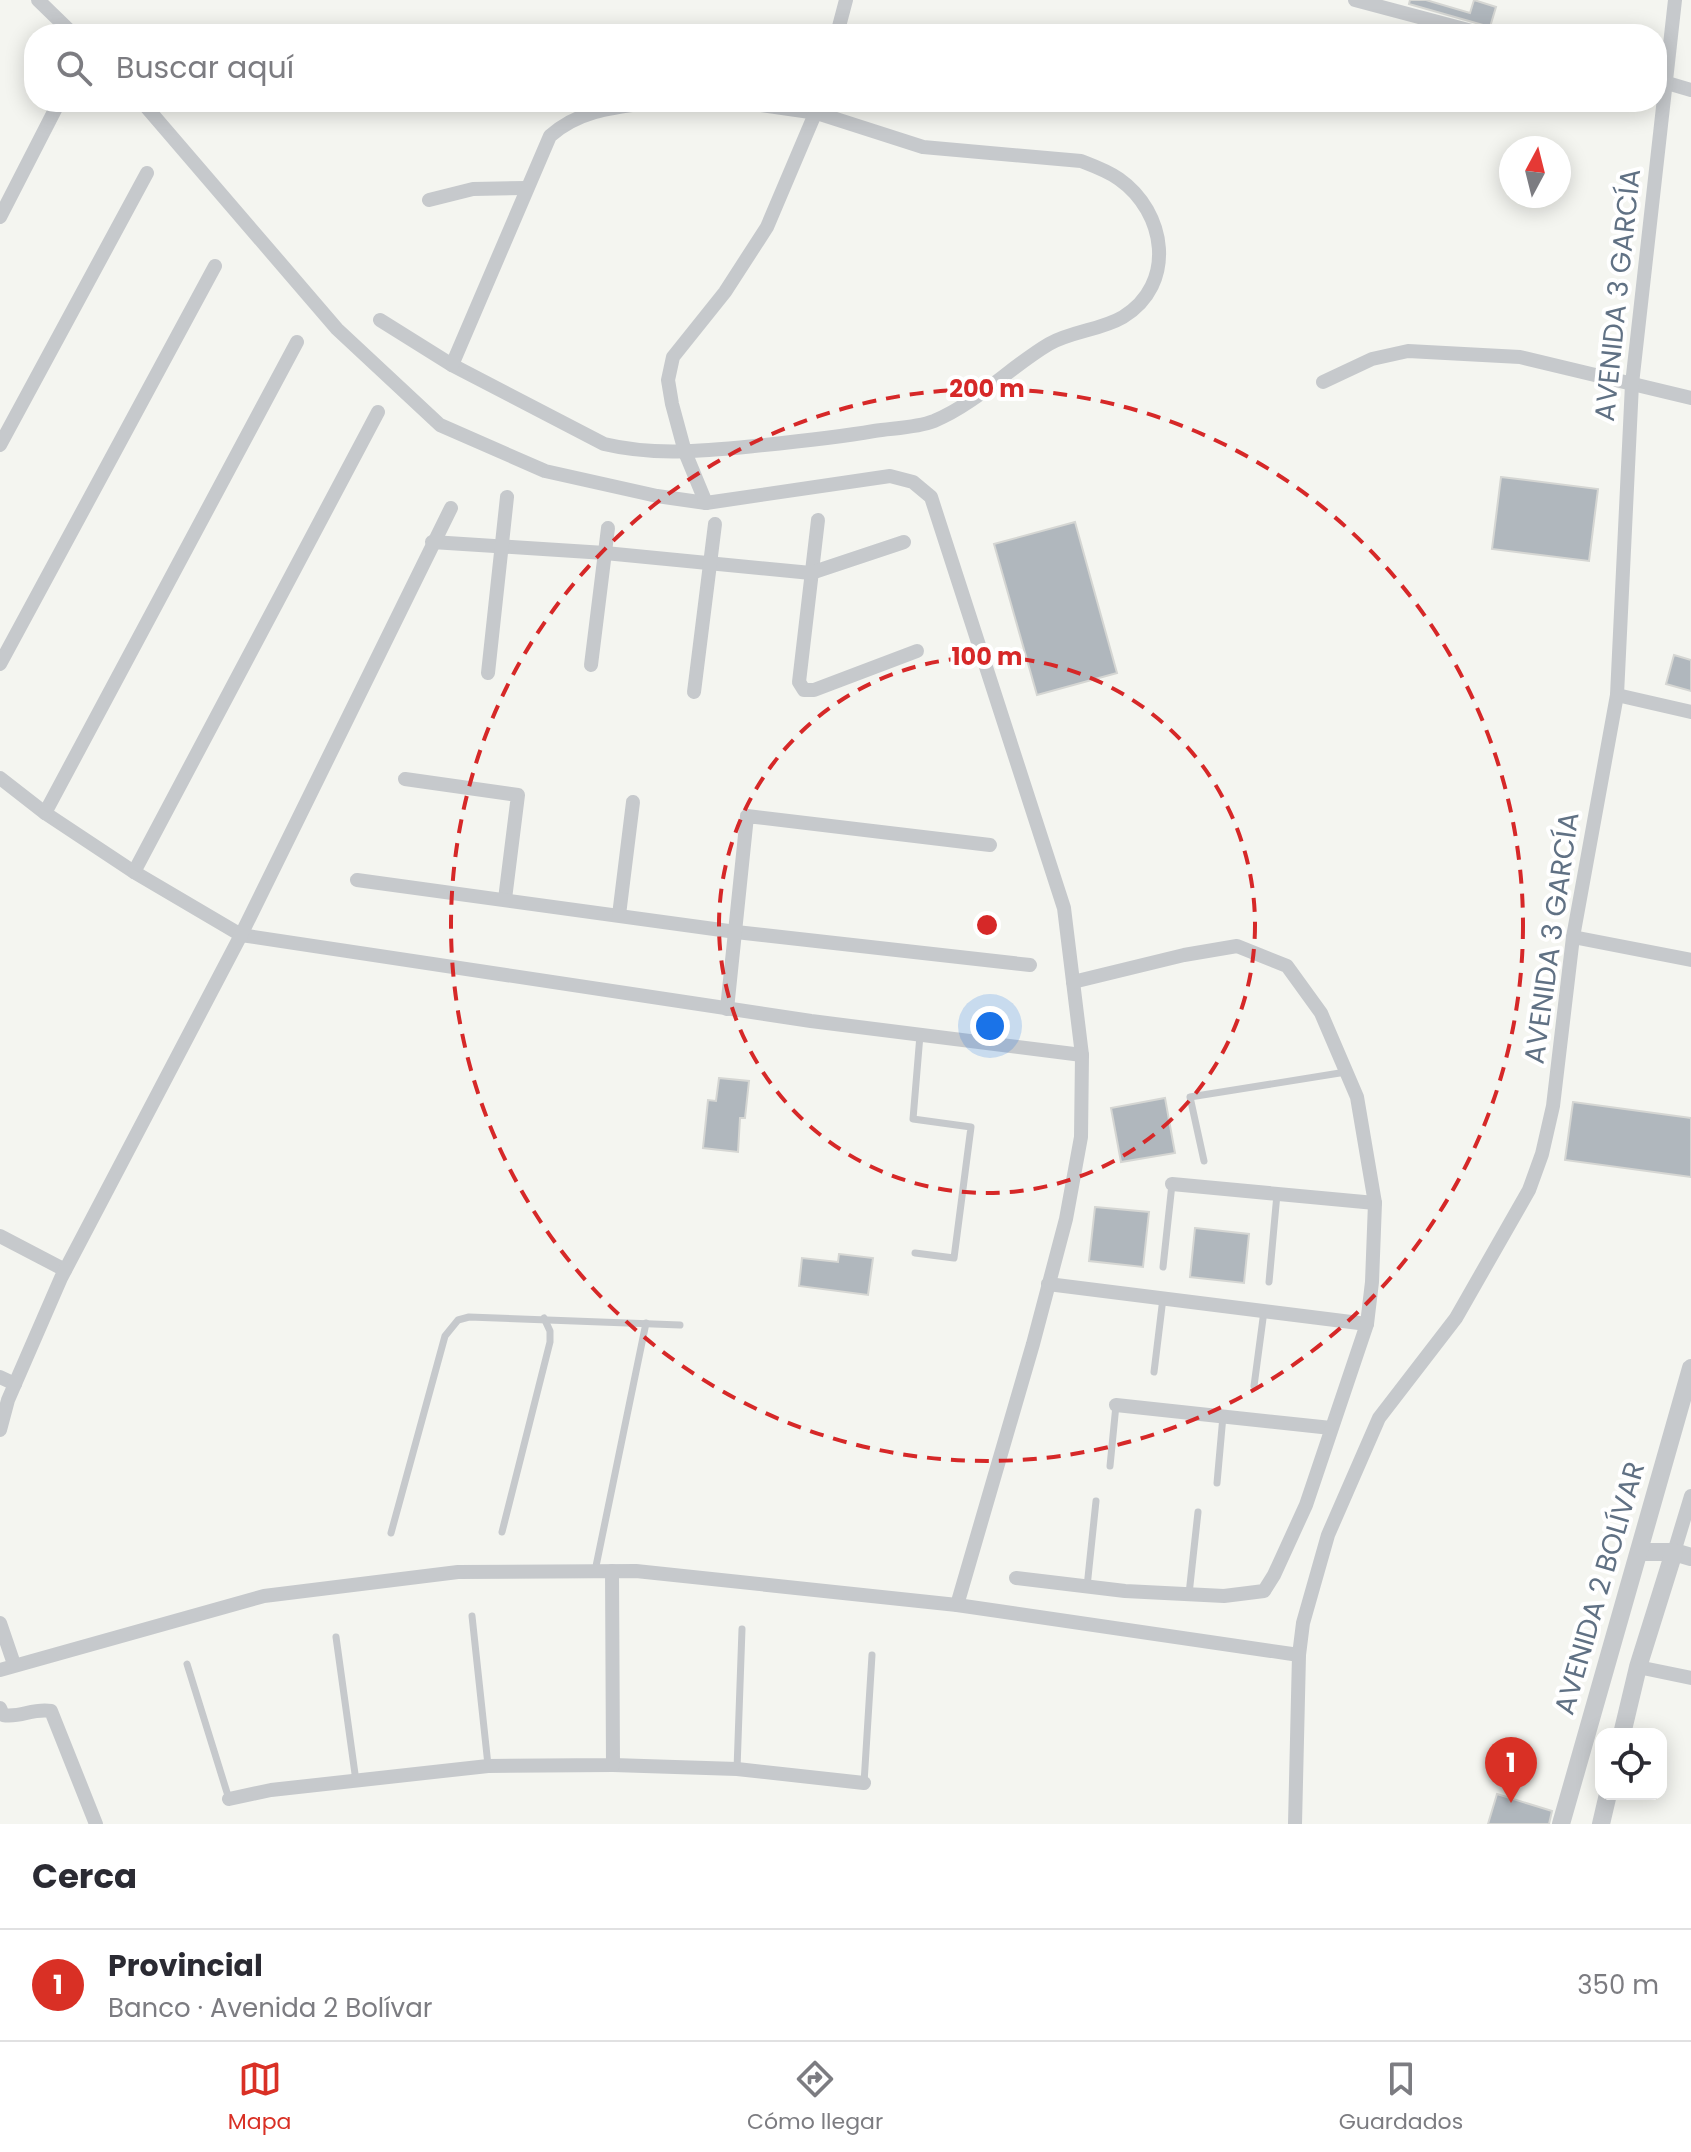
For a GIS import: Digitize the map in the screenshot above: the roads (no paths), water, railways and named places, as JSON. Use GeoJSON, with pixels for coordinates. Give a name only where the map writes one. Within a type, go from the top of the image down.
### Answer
{"type":"FeatureCollection","features":[{"type":"Feature","properties":{"kind":"street"},"geometry":{"type":"LineString","coordinates":[[38,0],[63,24]]}},
{"type":"Feature","properties":{"kind":"street"},"geometry":{"type":"LineString","coordinates":[[840,24],[846,0]]}},
{"type":"Feature","properties":{"kind":"street"},"geometry":{"type":"LineString","coordinates":[[1355,0],[1445,24]]}},
{"type":"Feature","properties":{"kind":"street","name":"AVENIDA 3 GARCÍA"},"geometry":{"type":"LineString","coordinates":[[1667,47],[1675,0]]}},
{"type":"Feature","properties":{"kind":"street"},"geometry":{"type":"LineString","coordinates":[[1667,84],[1691,90]]}},
{"type":"Feature","properties":{"kind":"street"},"geometry":{"type":"LineString","coordinates":[[0,217],[54,112]]}},
{"type":"Feature","properties":{"kind":"street"},"geometry":{"type":"LineString","coordinates":[[151,112],[337,329],[440,425],[545,471],[657,496],[706,503],[890,476],[913,482],[931,497],[1064,908],[1082,1055],[1081,1137],[1066,1219],[957,1605]]}},
{"type":"Feature","properties":{"kind":"street"},"geometry":{"type":"LineString","coordinates":[[452,365],[550,136],[582,114],[594,112]]}},
{"type":"Feature","properties":{"kind":"street"},"geometry":{"type":"LineString","coordinates":[[706,503],[685,452],[668,380],[673,357],[725,292],[767,227],[816,112]]}},
{"type":"Feature","properties":{"kind":"street"},"geometry":{"type":"LineString","coordinates":[[380,320],[452,365],[604,444],[630,450],[685,452],[830,439],[933,421],[990,387],[1051,342],[1124,316],[1142,300],[1155,277],[1161,250],[1152,221],[1121,180],[1097,167],[1081,161],[923,147],[829,112]]}},
{"type":"Feature","properties":{"kind":"street","name":"AVENIDA 3 GARCÍA"},"geometry":{"type":"LineString","coordinates":[[1295,1824],[1299,1655],[1303,1623],[1328,1535],[1379,1418],[1456,1318],[1529,1190],[1542,1154],[1553,1106],[1573,937],[1617,695],[1632,384],[1658,112]]}},
{"type":"Feature","properties":{"kind":"street"},"geometry":{"type":"LineString","coordinates":[[0,445],[147,173]]}},
{"type":"Feature","properties":{"kind":"street"},"geometry":{"type":"LineString","coordinates":[[429,200],[473,189],[526,188]]}},
{"type":"Feature","properties":{"kind":"street"},"geometry":{"type":"LineString","coordinates":[[0,664],[215,266]]}},
{"type":"Feature","properties":{"kind":"street"},"geometry":{"type":"LineString","coordinates":[[45,813],[297,342]]}},
{"type":"Feature","properties":{"kind":"street"},"geometry":{"type":"LineString","coordinates":[[1323,382],[1372,359],[1408,351],[1520,357],[1691,398]]}},
{"type":"Feature","properties":{"kind":"street"},"geometry":{"type":"LineString","coordinates":[[134,872],[378,412]]}},
{"type":"Feature","properties":{"kind":"street"},"geometry":{"type":"LineString","coordinates":[[488,673],[507,497]]}},
{"type":"Feature","properties":{"kind":"street"},"geometry":{"type":"LineString","coordinates":[[0,1430],[15,1384],[65,1270],[241,935],[451,508]]}},
{"type":"Feature","properties":{"kind":"street"},"geometry":{"type":"LineString","coordinates":[[818,520],[799,682],[804,690],[814,690],[917,651]]}},
{"type":"Feature","properties":{"kind":"street"},"geometry":{"type":"LineString","coordinates":[[694,692],[715,524]]}},
{"type":"Feature","properties":{"kind":"street"},"geometry":{"type":"LineString","coordinates":[[591,665],[608,528]]}},
{"type":"Feature","properties":{"kind":"street"},"geometry":{"type":"LineString","coordinates":[[432,542],[605,553],[811,573],[904,542]]}},
{"type":"Feature","properties":{"kind":"street"},"geometry":{"type":"LineString","coordinates":[[1617,695],[1691,712]]}},
{"type":"Feature","properties":{"kind":"street"},"geometry":{"type":"LineString","coordinates":[[0,778],[45,813],[134,872],[241,935],[727,1009],[1082,1055]]}},
{"type":"Feature","properties":{"kind":"street"},"geometry":{"type":"LineString","coordinates":[[405,779],[518,795],[505,899]]}},
{"type":"Feature","properties":{"kind":"street"},"geometry":{"type":"LineString","coordinates":[[619,915],[633,802]]}},
{"type":"Feature","properties":{"kind":"street"},"geometry":{"type":"LineString","coordinates":[[727,1009],[747,816],[990,845]]}},
{"type":"Feature","properties":{"kind":"street"},"geometry":{"type":"LineString","coordinates":[[357,880],[736,932],[1030,965]]}},
{"type":"Feature","properties":{"kind":"street"},"geometry":{"type":"LineString","coordinates":[[1573,937],[1691,960]]}},
{"type":"Feature","properties":{"kind":"street"},"geometry":{"type":"LineString","coordinates":[[1016,1578],[1087,1587],[1189,1594],[1245,1595],[1264,1591],[1306,1505],[1367,1324],[1372,1282],[1375,1203],[1357,1097],[1321,1013],[1287,966],[1237,946],[1184,955],[1073,982]]}},
{"type":"Feature","properties":{"kind":"street"},"geometry":{"type":"LineString","coordinates":[[1172,1184],[1375,1203]]}},
{"type":"Feature","properties":{"kind":"street"},"geometry":{"type":"LineString","coordinates":[[0,1236],[65,1270]]}},
{"type":"Feature","properties":{"kind":"street"},"geometry":{"type":"LineString","coordinates":[[1048,1284],[1367,1324]]}},
{"type":"Feature","properties":{"kind":"street","name":"AVENIDA 2 BOLÍVAR"},"geometry":{"type":"LineString","coordinates":[[1561,1824],[1691,1368]]}},
{"type":"Feature","properties":{"kind":"street"},"geometry":{"type":"LineString","coordinates":[[0,1377],[15,1384]]}},
{"type":"Feature","properties":{"kind":"street"},"geometry":{"type":"LineString","coordinates":[[1116,1405],[1331,1428]]}},
{"type":"Feature","properties":{"kind":"street"},"geometry":{"type":"LineString","coordinates":[[1623,1728],[1638,1667],[1682,1555],[1691,1496]]}},
{"type":"Feature","properties":{"kind":"street"},"geometry":{"type":"LineString","coordinates":[[1639,1552],[1682,1555]]}},
{"type":"Feature","properties":{"kind":"street"},"geometry":{"type":"LineString","coordinates":[[612,1571],[613,1765]]}},
{"type":"Feature","properties":{"kind":"street"},"geometry":{"type":"LineString","coordinates":[[0,1623],[7,1667],[264,1596],[458,1572],[636,1571],[957,1605],[1299,1655]]}},
{"type":"Feature","properties":{"kind":"street"},"geometry":{"type":"LineString","coordinates":[[1638,1667],[1691,1678]]}},
{"type":"Feature","properties":{"kind":"street"},"geometry":{"type":"LineString","coordinates":[[0,1708],[3,1715],[14,1717],[38,1709],[51,1711],[96,1824]]}},
{"type":"Feature","properties":{"kind":"street"},"geometry":{"type":"LineString","coordinates":[[229,1799],[271,1790],[488,1766],[613,1765],[737,1769],[864,1783]]}},
{"type":"Feature","properties":{"kind":"street"},"geometry":{"type":"LineString","coordinates":[[1601,1824],[1607,1800]]}},
{"type":"Feature","properties":{"kind":"lane"},"geometry":{"type":"LineString","coordinates":[[915,1253],[954,1258],[971,1127],[913,1119],[920,1035]]}},
{"type":"Feature","properties":{"kind":"lane"},"geometry":{"type":"LineString","coordinates":[[1204,1161],[1190,1097],[1346,1072]]}},
{"type":"Feature","properties":{"kind":"lane"},"geometry":{"type":"LineString","coordinates":[[1163,1267],[1172,1184]]}},
{"type":"Feature","properties":{"kind":"lane"},"geometry":{"type":"LineString","coordinates":[[1269,1282],[1277,1194]]}},
{"type":"Feature","properties":{"kind":"lane"},"geometry":{"type":"LineString","coordinates":[[1154,1372],[1163,1298]]}},
{"type":"Feature","properties":{"kind":"lane"},"geometry":{"type":"LineString","coordinates":[[1254,1386],[1264,1311]]}},
{"type":"Feature","properties":{"kind":"lane"},"geometry":{"type":"LineString","coordinates":[[391,1533],[445,1336],[458,1320],[469,1317],[544,1318],[680,1325]]}},
{"type":"Feature","properties":{"kind":"lane"},"geometry":{"type":"LineString","coordinates":[[502,1532],[550,1342],[550,1331],[544,1318]]}},
{"type":"Feature","properties":{"kind":"lane"},"geometry":{"type":"LineString","coordinates":[[595,1571],[646,1323]]}},
{"type":"Feature","properties":{"kind":"lane"},"geometry":{"type":"LineString","coordinates":[[1110,1466],[1116,1405]]}},
{"type":"Feature","properties":{"kind":"lane"},"geometry":{"type":"LineString","coordinates":[[1217,1483],[1223,1416]]}},
{"type":"Feature","properties":{"kind":"lane"},"geometry":{"type":"LineString","coordinates":[[1087,1587],[1096,1501]]}},
{"type":"Feature","properties":{"kind":"lane"},"geometry":{"type":"LineString","coordinates":[[1189,1594],[1198,1512]]}},
{"type":"Feature","properties":{"kind":"lane"},"geometry":{"type":"LineString","coordinates":[[472,1616],[488,1766]]}},
{"type":"Feature","properties":{"kind":"lane"},"geometry":{"type":"LineString","coordinates":[[737,1769],[742,1629]]}},
{"type":"Feature","properties":{"kind":"lane"},"geometry":{"type":"LineString","coordinates":[[336,1637],[356,1781]]}},
{"type":"Feature","properties":{"kind":"lane"},"geometry":{"type":"LineString","coordinates":[[864,1783],[872,1655]]}},
{"type":"Feature","properties":{"kind":"lane"},"geometry":{"type":"LineString","coordinates":[[187,1664],[229,1799]]}},
{"type":"Feature","properties":{"kind":"place","name":"Provincial"},"geometry":{"type":"Point","coordinates":[1511,1803]}}]}
